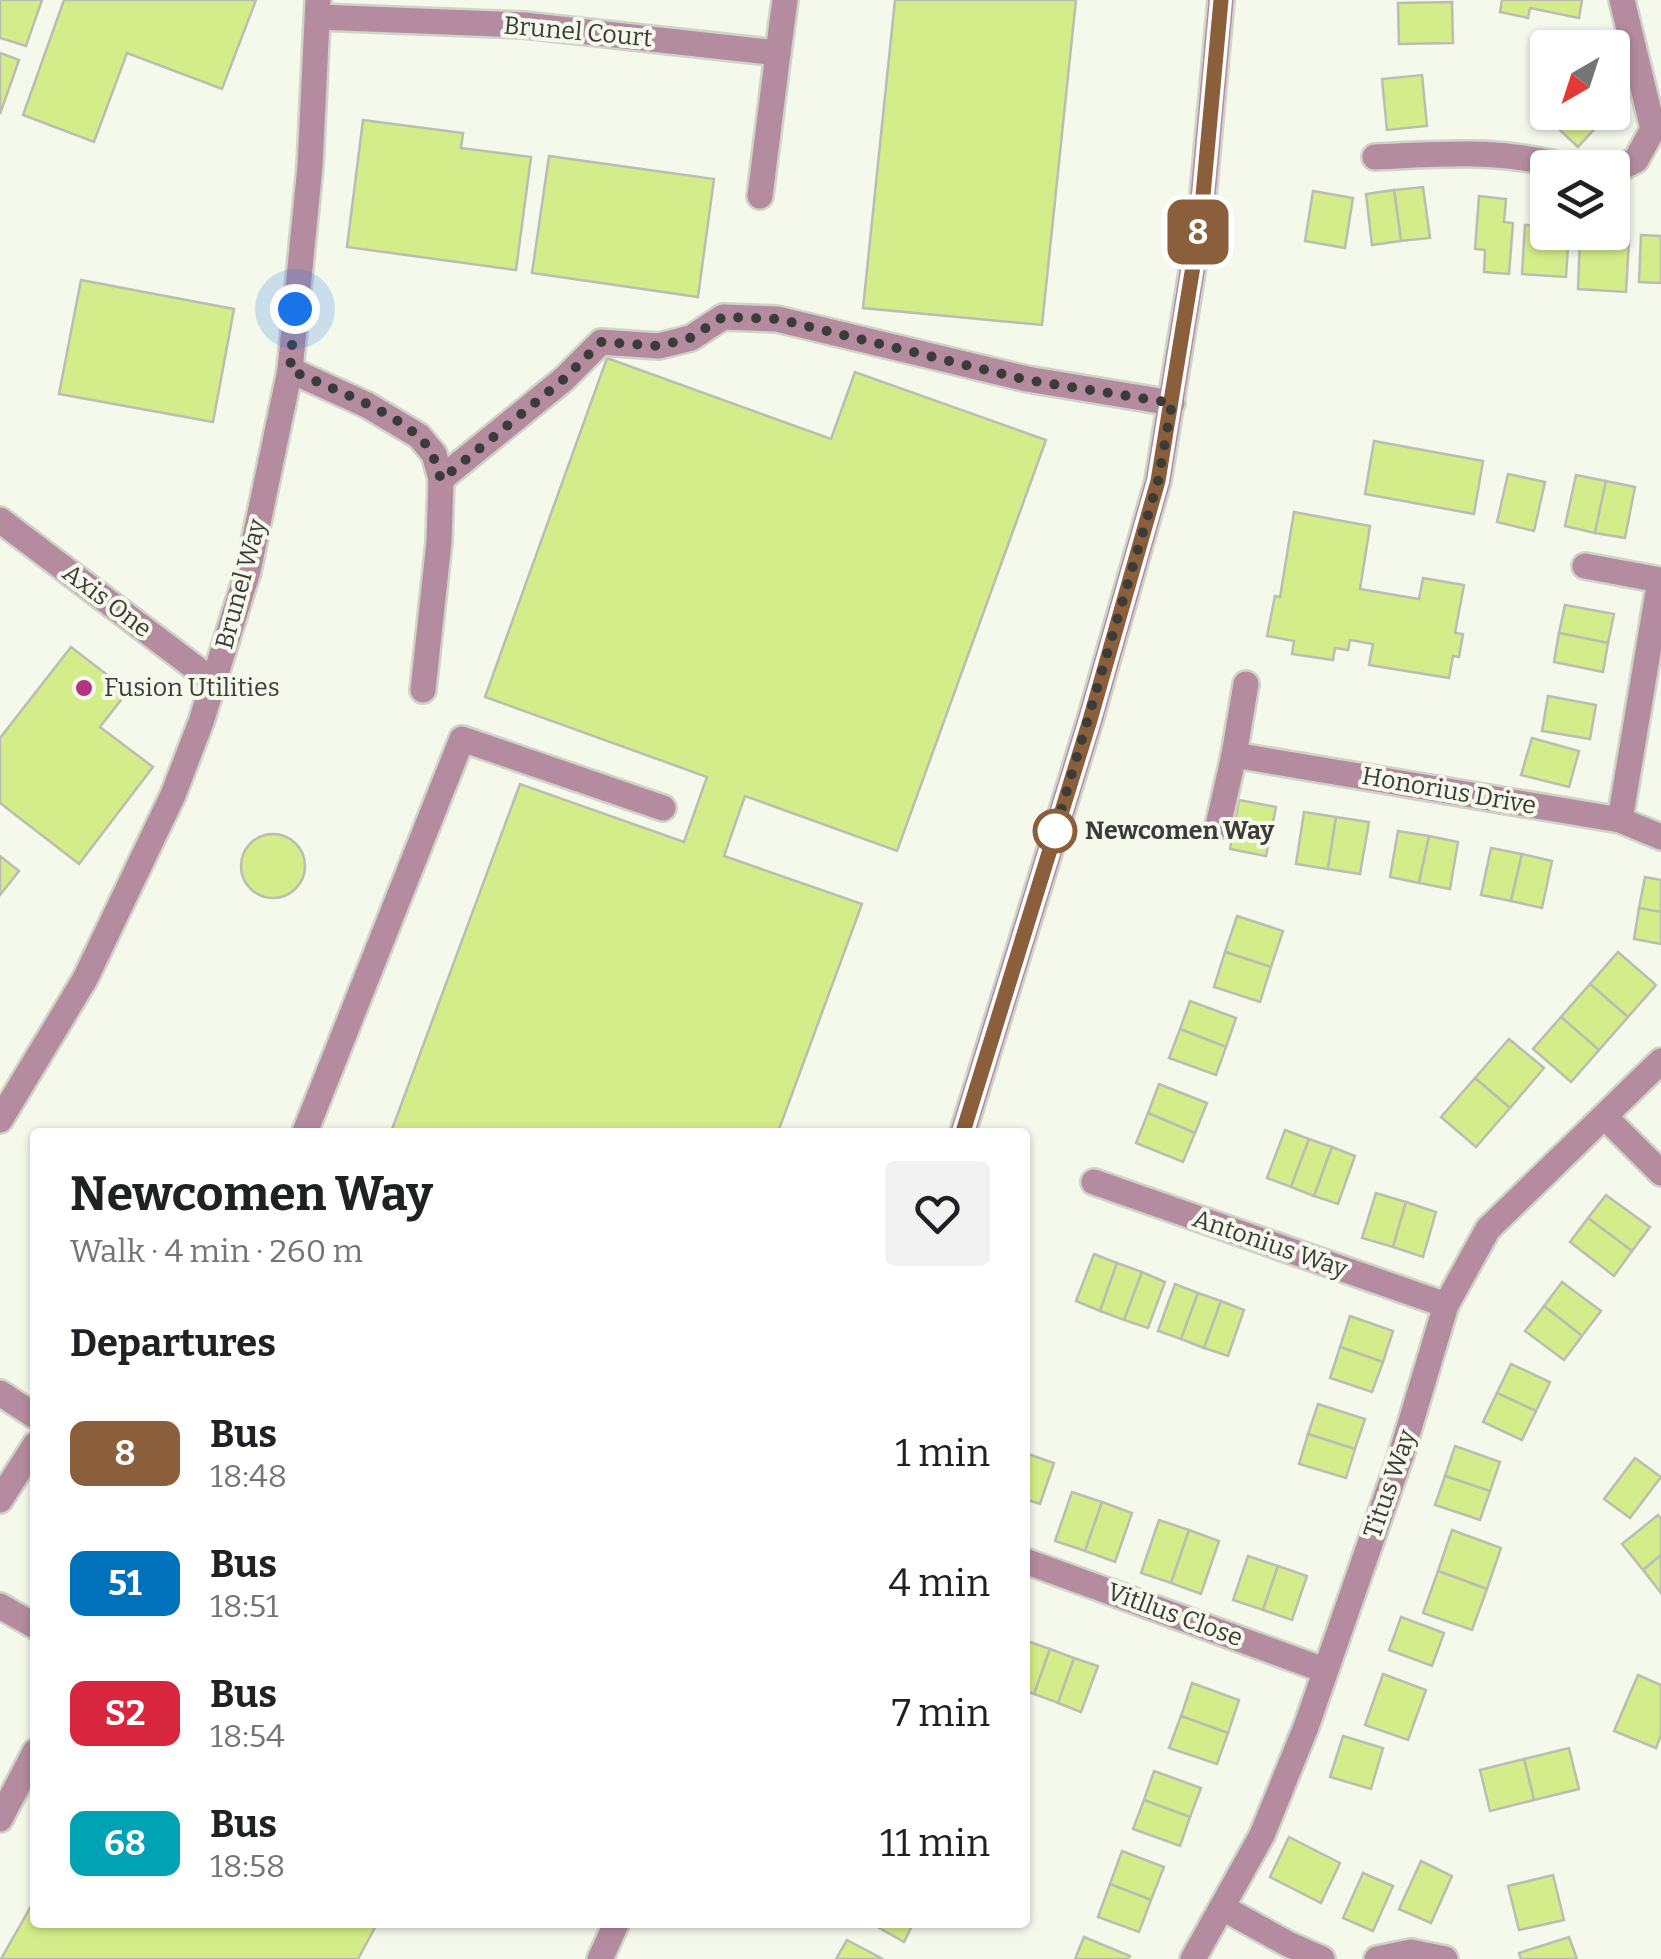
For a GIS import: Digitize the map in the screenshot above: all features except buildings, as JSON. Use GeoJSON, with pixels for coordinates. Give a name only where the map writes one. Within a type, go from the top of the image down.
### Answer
{"type":"FeatureCollection","features":[{"type":"Feature","properties":{"kind":"street"},"geometry":{"type":"LineString","coordinates":[[760,196],[785,0]]}},
{"type":"Feature","properties":{"kind":"street"},"geometry":{"type":"LineString","coordinates":[[963,1128],[1090,720],[1158,481],[1201,217],[1221,0]]}},
{"type":"Feature","properties":{"kind":"street"},"geometry":{"type":"LineString","coordinates":[[1622,0],[1653,128],[1636,160],[1630,163]]}},
{"type":"Feature","properties":{"kind":"street","name":"Brunel Court"},"geometry":{"type":"LineString","coordinates":[[318,9],[524,25],[778,53]]}},
{"type":"Feature","properties":{"kind":"street","name":"Brunel Way"},"geometry":{"type":"LineString","coordinates":[[0,1120],[85,979],[173,795],[214,682],[248,571],[290,370],[310,166],[318,9]]}},
{"type":"Feature","properties":{"kind":"street"},"geometry":{"type":"LineString","coordinates":[[1375,157],[1488,152],[1530,157]]}},
{"type":"Feature","properties":{"kind":"street"},"geometry":{"type":"LineString","coordinates":[[441,480],[564,379],[601,342],[659,346],[690,338],[723,317],[778,319],[1027,380],[1172,403]]}},
{"type":"Feature","properties":{"kind":"street"},"geometry":{"type":"LineString","coordinates":[[290,370],[367,405],[419,436],[434,454],[441,480],[439,542],[423,690]]}},
{"type":"Feature","properties":{"kind":"street","name":"Axis One"},"geometry":{"type":"LineString","coordinates":[[0,520],[214,682]]}},
{"type":"Feature","properties":{"kind":"street"},"geometry":{"type":"LineString","coordinates":[[1585,566],[1660,581],[1620,820]]}},
{"type":"Feature","properties":{"kind":"street"},"geometry":{"type":"LineString","coordinates":[[1218,826],[1246,684]]}},
{"type":"Feature","properties":{"kind":"street"},"geometry":{"type":"LineString","coordinates":[[307,1128],[462,739],[663,808]]}},
{"type":"Feature","properties":{"kind":"street","name":"Honorius Drive"},"geometry":{"type":"LineString","coordinates":[[1234,755],[1620,820],[1661,837]]}},
{"type":"Feature","properties":{"kind":"street","name":"Titus Way"},"geometry":{"type":"LineString","coordinates":[[1193,1959],[1262,1835],[1306,1727],[1401,1455],[1446,1305],[1488,1229],[1661,1061]]}},
{"type":"Feature","properties":{"kind":"street"},"geometry":{"type":"LineString","coordinates":[[1605,1117],[1661,1173]]}},
{"type":"Feature","properties":{"kind":"street","name":"Antonius Way"},"geometry":{"type":"LineString","coordinates":[[1094,1182],[1446,1305]]}},
{"type":"Feature","properties":{"kind":"street"},"geometry":{"type":"LineString","coordinates":[[0,1393],[30,1413]]}},
{"type":"Feature","properties":{"kind":"street"},"geometry":{"type":"LineString","coordinates":[[0,1500],[30,1452]]}},
{"type":"Feature","properties":{"kind":"street","name":"Vitllus Close"},"geometry":{"type":"LineString","coordinates":[[1030,1563],[1324,1670]]}},
{"type":"Feature","properties":{"kind":"street"},"geometry":{"type":"LineString","coordinates":[[0,1606],[30,1623]]}},
{"type":"Feature","properties":{"kind":"street"},"geometry":{"type":"LineString","coordinates":[[0,1819],[30,1762]]}},
{"type":"Feature","properties":{"kind":"street"},"geometry":{"type":"LineString","coordinates":[[1223,1908],[1322,1959]]}},
{"type":"Feature","properties":{"kind":"street"},"geometry":{"type":"LineString","coordinates":[[600,1959],[614,1928]]}},
{"type":"Feature","properties":{"kind":"street"},"geometry":{"type":"LineString","coordinates":[[1376,1959],[1412,1952],[1445,1959]]}},
{"type":"Feature","properties":{"kind":"bus line","name":"8"},"geometry":{"type":"LineString","coordinates":[[964,1128],[1090,720],[1158,481],[1201,217],[1221,0]]}},
{"type":"Feature","properties":{"kind":"place","name":"Fusion Utilities"},"geometry":{"type":"Point","coordinates":[84,688]}},
{"type":"Feature","properties":{"kind":"place","name":"Newcomen Way"},"geometry":{"type":"Point","coordinates":[1055,831]}},
{"type":"Feature","properties":{"kind":"route"},"geometry":{"type":"LineString","coordinates":[[295,309],[290,370],[367,405],[419,436],[434,454],[441,480],[564,379],[601,342],[659,346],[690,338],[723,317],[778,319],[1027,380],[1172,403],[1158,481],[1055,831]]}}]}
